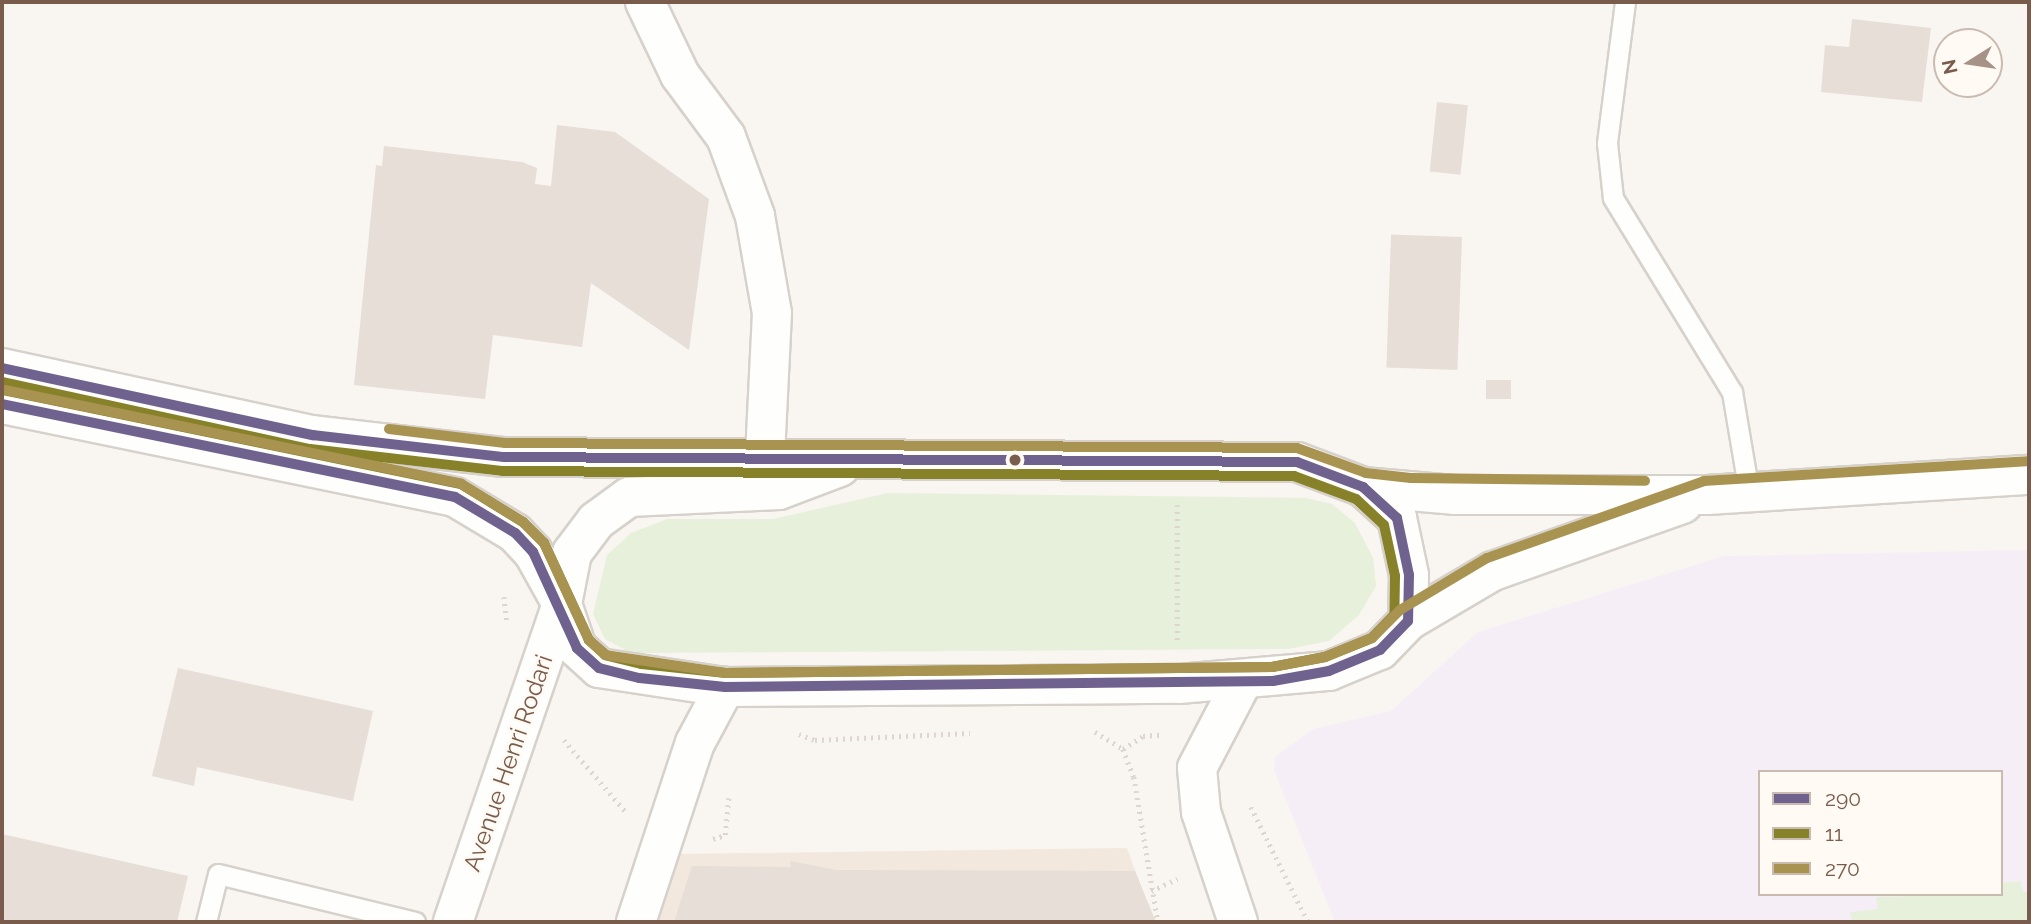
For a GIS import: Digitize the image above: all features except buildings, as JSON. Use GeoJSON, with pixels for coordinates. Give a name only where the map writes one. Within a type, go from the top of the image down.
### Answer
{"type":"FeatureCollection","features":[{"type":"Feature","properties":{"kind":"main road"},"geometry":{"type":"LineString","coordinates":[[645,2],[680,75],[726,136],[755,216],[772,313],[765,458]]}},
{"type":"Feature","properties":{"kind":"main road"},"geometry":{"type":"LineString","coordinates":[[2,368],[351,439],[504,457],[1297,462],[1363,487],[1454,495],[1707,495],[2029,475]]}},
{"type":"Feature","properties":{"kind":"main road"},"geometry":{"type":"LineString","coordinates":[[2,404],[455,497],[515,533],[544,566],[562,604],[577,648],[599,668],[725,687],[1242,682],[1329,671],[1380,650],[1408,621],[1493,571],[1707,495]]}},
{"type":"Feature","properties":{"kind":"main road","name":"Avenue Henri Rodari"},"geometry":{"type":"LineString","coordinates":[[453,922],[562,604],[572,553],[596,521],[629,498],[779,490],[862,459]]}},
{"type":"Feature","properties":{"kind":"main road"},"geometry":{"type":"LineString","coordinates":[[1363,487],[1396,517],[1409,575],[1408,621]]}},
{"type":"Feature","properties":{"kind":"main road"},"geometry":{"type":"LineString","coordinates":[[1238,922],[1204,824],[1197,768],[1242,682]]}},
{"type":"Feature","properties":{"kind":"main road"},"geometry":{"type":"LineString","coordinates":[[636,922],[695,743],[725,687]]}},
{"type":"Feature","properties":{"kind":"lane"},"geometry":{"type":"LineString","coordinates":[[1625,2],[1606,143],[1613,198],[1732,392],[1749,492]]}},
{"type":"Feature","properties":{"kind":"lane"},"geometry":{"type":"LineString","coordinates":[[206,922],[218,874],[415,922]]}},
{"type":"Feature","properties":{"kind":"path"},"geometry":{"type":"LineString","coordinates":[[503,592],[508,627]]}},
{"type":"Feature","properties":{"kind":"path"},"geometry":{"type":"LineString","coordinates":[[524,719],[563,739],[630,817],[702,843],[725,835],[729,785]]}},
{"type":"Feature","properties":{"kind":"path"},"geometry":{"type":"LineString","coordinates":[[793,732],[815,740],[964,736],[984,726]]}},
{"type":"Feature","properties":{"kind":"path"},"geometry":{"type":"LineString","coordinates":[[1087,729],[1123,749],[1134,777],[1158,922]]}},
{"type":"Feature","properties":{"kind":"path"},"geometry":{"type":"LineString","coordinates":[[1264,841],[1308,922]]}},
{"type":"Feature","properties":{"kind":"shaded area"},"geometry":{"type":"Polygon","coordinates":[[[2029,550],[2029,922],[1335,922],[1274,770],[1275,757],[1313,729],[1391,711],[1478,632],[1724,556],[2029,550]]]}},
{"type":"Feature","properties":{"kind":"shaded area"},"geometry":{"type":"Polygon","coordinates":[[[1127,848],[1154,922],[655,922],[678,854],[1127,848]]]}},
{"type":"Feature","properties":{"kind":"green space"},"geometry":{"type":"Polygon","coordinates":[[[888,493],[1306,498],[1332,504],[1355,523],[1373,558],[1376,586],[1359,615],[1329,641],[1288,649],[631,653],[605,639],[593,614],[607,555],[631,533],[667,519],[773,519],[888,493]]]}},
{"type":"Feature","properties":{"kind":"green space"},"geometry":{"type":"Polygon","coordinates":[[[2021,881],[2023,892],[2029,892],[2029,922],[1852,922],[1850,912],[1878,909],[1876,897],[2003,896],[2003,883],[2021,881]]]}},
{"type":"Feature","properties":{"kind":"transit line","name":"290"},"geometry":{"type":"LineString","coordinates":[[2,368],[313,435],[504,457],[1297,462],[1363,487],[1397,518],[1409,575],[1408,621],[1380,650],[1329,671],[1273,681],[725,687],[639,678],[599,668],[577,648],[533,552],[515,533],[455,497],[2,404]]}},
{"type":"Feature","properties":{"kind":"transit line","name":"11"},"geometry":{"type":"LineString","coordinates":[[2,382],[310,449],[502,471],[1294,476],[1356,499],[1384,525],[1395,576],[1394,615],[1372,638],[1325,657],[1272,667],[726,673],[641,664],[606,655],[589,640],[544,543],[523,522],[461,484],[5,390]]}},
{"type":"Feature","properties":{"kind":"transit line","name":"270"},"geometry":{"type":"LineString","coordinates":[[5,390],[461,484],[523,522],[544,543],[589,640],[605,655],[726,673],[1272,667],[1325,657],[1372,638],[1400,610],[1487,558],[1704,481],[2028,461]]}},
{"type":"Feature","properties":{"kind":"transit line","name":"270"},"geometry":{"type":"LineString","coordinates":[[389,429],[505,443],[1297,448],[1366,473],[1411,478],[1645,481]]}}]}
